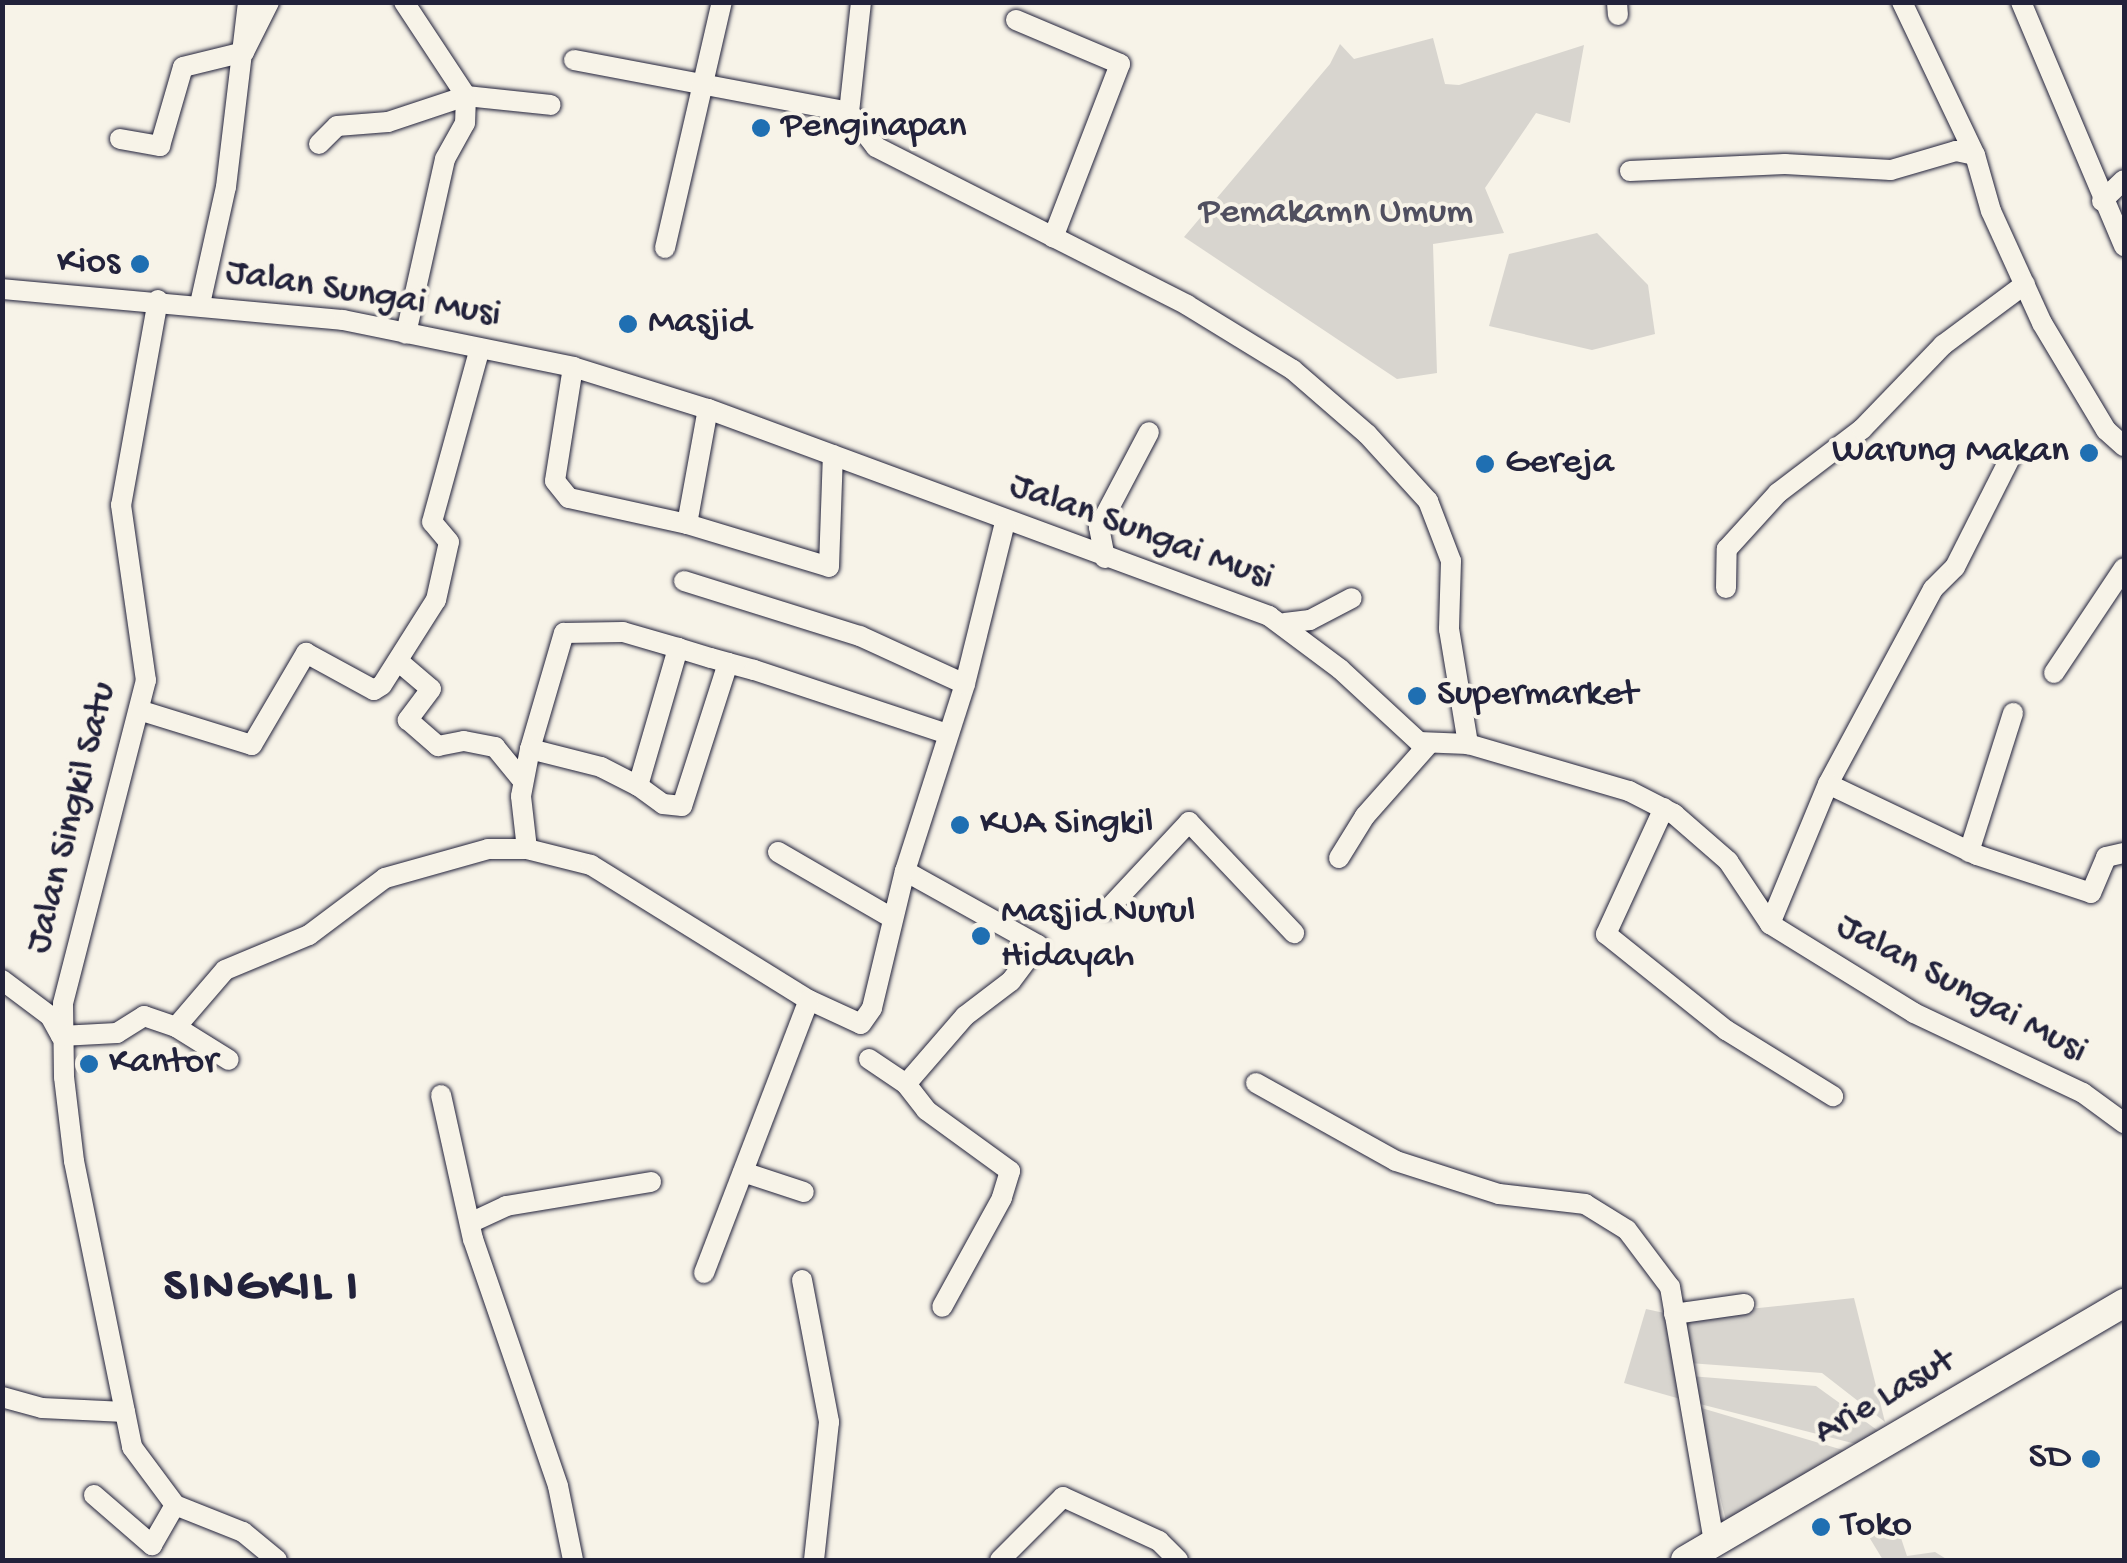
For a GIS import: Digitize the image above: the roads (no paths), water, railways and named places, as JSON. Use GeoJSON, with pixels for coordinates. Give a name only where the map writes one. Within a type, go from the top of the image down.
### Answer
{"type":"FeatureCollection","features":[{"type":"Feature","properties":{"kind":"main road","name":"Arie Lasut"},"geometry":{"type":"LineString","coordinates":[[1684,1560],[2124,1304]]}},
{"type":"Feature","properties":{"kind":"street"},"geometry":{"type":"LineString","coordinates":[[200,304],[226,186],[248,2]]}},
{"type":"Feature","properties":{"kind":"street"},"geometry":{"type":"LineString","coordinates":[[120,139],[158,147],[183,67],[244,52],[269,2]]}},
{"type":"Feature","properties":{"kind":"street"},"geometry":{"type":"LineString","coordinates":[[404,2],[466,96],[466,123],[444,159],[406,334]]}},
{"type":"Feature","properties":{"kind":"street"},"geometry":{"type":"LineString","coordinates":[[665,248],[722,2]]}},
{"type":"Feature","properties":{"kind":"street"},"geometry":{"type":"LineString","coordinates":[[849,112],[861,2]]}},
{"type":"Feature","properties":{"kind":"street"},"geometry":{"type":"LineString","coordinates":[[1902,2],[1975,155],[1991,212],[2026,284],[2091,407],[2124,446]]}},
{"type":"Feature","properties":{"kind":"street"},"geometry":{"type":"LineString","coordinates":[[2021,2],[2124,246]]}},
{"type":"Feature","properties":{"kind":"street"},"geometry":{"type":"LineString","coordinates":[[1016,20],[1120,64],[1053,238]]}},
{"type":"Feature","properties":{"kind":"street"},"geometry":{"type":"LineString","coordinates":[[574,60],[849,112],[876,147],[1187,305],[1293,370],[1367,434],[1428,501],[1452,561],[1452,662],[1468,744]]}},
{"type":"Feature","properties":{"kind":"street"},"geometry":{"type":"LineString","coordinates":[[319,144],[337,126],[388,122],[466,96],[551,104]]}},
{"type":"Feature","properties":{"kind":"street"},"geometry":{"type":"LineString","coordinates":[[1630,171],[1785,164],[1891,170],[1956,150],[1975,155]]}},
{"type":"Feature","properties":{"kind":"street"},"geometry":{"type":"LineString","coordinates":[[2102,201],[2124,180]]}},
{"type":"Feature","properties":{"kind":"street"},"geometry":{"type":"LineString","coordinates":[[1726,588],[1727,549],[1778,492],[1862,429],[1944,345],[2026,284]]}},
{"type":"Feature","properties":{"kind":"street","name":"Jalan Sungai Musi"},"geometry":{"type":"LineString","coordinates":[[2,289],[200,304],[406,334],[573,367],[708,409],[1285,623],[1411,737],[1429,744],[1468,744],[1629,791],[1664,808],[1728,861],[1770,924],[1914,1013],[2083,1093],[2124,1123]]}},
{"type":"Feature","properties":{"kind":"street","name":"Jalan Singkil Satu"},"geometry":{"type":"LineString","coordinates":[[158,300],[122,471],[120,505],[146,659],[142,711],[70,972],[61,1036],[74,1161],[132,1447],[175,1505]]}},
{"type":"Feature","properties":{"kind":"street"},"geometry":{"type":"LineString","coordinates":[[142,711],[252,746],[302,655],[374,690],[398,661],[436,600],[448,542],[432,522],[480,348]]}},
{"type":"Feature","properties":{"kind":"street"},"geometry":{"type":"LineString","coordinates":[[573,367],[557,489],[569,498],[687,524],[830,567],[834,456]]}},
{"type":"Feature","properties":{"kind":"street"},"geometry":{"type":"LineString","coordinates":[[687,524],[708,409]]}},
{"type":"Feature","properties":{"kind":"street"},"geometry":{"type":"LineString","coordinates":[[1105,558],[1099,526],[1149,432]]}},
{"type":"Feature","properties":{"kind":"street"},"geometry":{"type":"LineString","coordinates":[[1770,924],[1828,784],[1933,590],[1956,567],[2011,456]]}},
{"type":"Feature","properties":{"kind":"street"},"geometry":{"type":"LineString","coordinates":[[176,1027],[225,970],[310,936],[385,878],[488,849],[527,849],[591,865],[809,1000],[855,1024],[866,1022],[905,871],[965,684],[1005,522]]}},
{"type":"Feature","properties":{"kind":"street"},"geometry":{"type":"LineString","coordinates":[[2054,673],[2124,568]]}},
{"type":"Feature","properties":{"kind":"street"},"geometry":{"type":"LineString","coordinates":[[684,582],[860,636],[965,684]]}},
{"type":"Feature","properties":{"kind":"street"},"geometry":{"type":"LineString","coordinates":[[1285,623],[1310,620],[1352,598]]}},
{"type":"Feature","properties":{"kind":"street"},"geometry":{"type":"LineString","coordinates":[[527,849],[522,780],[564,632],[623,632],[947,734]]}},
{"type":"Feature","properties":{"kind":"street"},"geometry":{"type":"LineString","coordinates":[[638,786],[678,648]]}},
{"type":"Feature","properties":{"kind":"street"},"geometry":{"type":"LineString","coordinates":[[398,661],[431,689],[408,720],[438,746],[495,746],[522,780]]}},
{"type":"Feature","properties":{"kind":"street"},"geometry":{"type":"LineString","coordinates":[[530,749],[601,767],[663,804],[682,806],[728,662]]}},
{"type":"Feature","properties":{"kind":"street"},"geometry":{"type":"LineString","coordinates":[[1969,852],[2013,713]]}},
{"type":"Feature","properties":{"kind":"street"},"geometry":{"type":"LineString","coordinates":[[1339,858],[1366,816],[1429,744]]}},
{"type":"Feature","properties":{"kind":"street"},"geometry":{"type":"LineString","coordinates":[[1828,784],[1969,852],[2091,893],[2106,857],[2124,853]]}},
{"type":"Feature","properties":{"kind":"street"},"geometry":{"type":"LineString","coordinates":[[1664,808],[1606,934],[1726,1030],[1833,1096]]}},
{"type":"Feature","properties":{"kind":"street"},"geometry":{"type":"LineString","coordinates":[[1108,909],[1189,822],[1294,933]]}},
{"type":"Feature","properties":{"kind":"street"},"geometry":{"type":"LineString","coordinates":[[778,852],[892,918]]}},
{"type":"Feature","properties":{"kind":"street"},"geometry":{"type":"LineString","coordinates":[[905,871],[1038,945],[1011,981],[964,1016],[906,1084]]}},
{"type":"Feature","properties":{"kind":"street"},"geometry":{"type":"LineString","coordinates":[[2,980],[50,1016],[61,1036],[116,1033],[144,1016],[176,1027],[230,1060]]}},
{"type":"Feature","properties":{"kind":"street"},"geometry":{"type":"LineString","coordinates":[[704,1272],[809,1000]]}},
{"type":"Feature","properties":{"kind":"street"},"geometry":{"type":"LineString","coordinates":[[870,1059],[906,1084],[926,1110],[1010,1171],[1002,1198],[942,1306]]}},
{"type":"Feature","properties":{"kind":"street"},"geometry":{"type":"LineString","coordinates":[[1256,1083],[1411,1167],[1499,1194],[1568,1200],[1605,1214],[1655,1259],[1674,1314],[1714,1543]]}},
{"type":"Feature","properties":{"kind":"street"},"geometry":{"type":"LineString","coordinates":[[440,1095],[470,1223],[558,1486],[574,1560]]}},
{"type":"Feature","properties":{"kind":"street"},"geometry":{"type":"LineString","coordinates":[[742,1172],[804,1192]]}},
{"type":"Feature","properties":{"kind":"street"},"geometry":{"type":"LineString","coordinates":[[470,1223],[506,1206],[652,1182]]}},
{"type":"Feature","properties":{"kind":"street"},"geometry":{"type":"LineString","coordinates":[[802,1280],[830,1422],[814,1560]]}},
{"type":"Feature","properties":{"kind":"street"},"geometry":{"type":"LineString","coordinates":[[1674,1314],[1744,1304]]}},
{"type":"Feature","properties":{"kind":"street"},"geometry":{"type":"LineString","coordinates":[[2,1397],[42,1408],[125,1412]]}},
{"type":"Feature","properties":{"kind":"street"},"geometry":{"type":"LineString","coordinates":[[94,1495],[152,1545],[175,1505],[242,1532],[277,1560]]}},
{"type":"Feature","properties":{"kind":"street"},"geometry":{"type":"LineString","coordinates":[[1000,1560],[1064,1497],[1159,1541],[1178,1560]]}},
{"type":"Feature","properties":{"kind":"place","name":"Penginapan"},"geometry":{"type":"Point","coordinates":[761,128]}},
{"type":"Feature","properties":{"kind":"place","name":"Kios"},"geometry":{"type":"Point","coordinates":[140,264]}},
{"type":"Feature","properties":{"kind":"place","name":"Masjid"},"geometry":{"type":"Point","coordinates":[628,324]}},
{"type":"Feature","properties":{"kind":"place","name":"Warung Makan"},"geometry":{"type":"Point","coordinates":[2089,453]}},
{"type":"Feature","properties":{"kind":"place","name":"Gereja"},"geometry":{"type":"Point","coordinates":[1485,464]}},
{"type":"Feature","properties":{"kind":"place","name":"Supermarket"},"geometry":{"type":"Point","coordinates":[1417,696]}},
{"type":"Feature","properties":{"kind":"place","name":"KUA Singkil"},"geometry":{"type":"Point","coordinates":[960,825]}},
{"type":"Feature","properties":{"kind":"place","name":"Masjid Nurul Hidayah"},"geometry":{"type":"Point","coordinates":[981,936]}},
{"type":"Feature","properties":{"kind":"place","name":"Kantor"},"geometry":{"type":"Point","coordinates":[89,1064]}},
{"type":"Feature","properties":{"kind":"place","name":"SD"},"geometry":{"type":"Point","coordinates":[2091,1459]}},
{"type":"Feature","properties":{"kind":"place","name":"Toko"},"geometry":{"type":"Point","coordinates":[1821,1527]}},
{"type":"Feature","properties":{"kind":"district","name":"SINGKIL I"},"geometry":{"type":"Point","coordinates":[262,1289]}},
{"type":"Feature","properties":{"kind":"park label","name":"Pemakamn Umum"},"geometry":{"type":"Point","coordinates":[1336,214]}}]}
